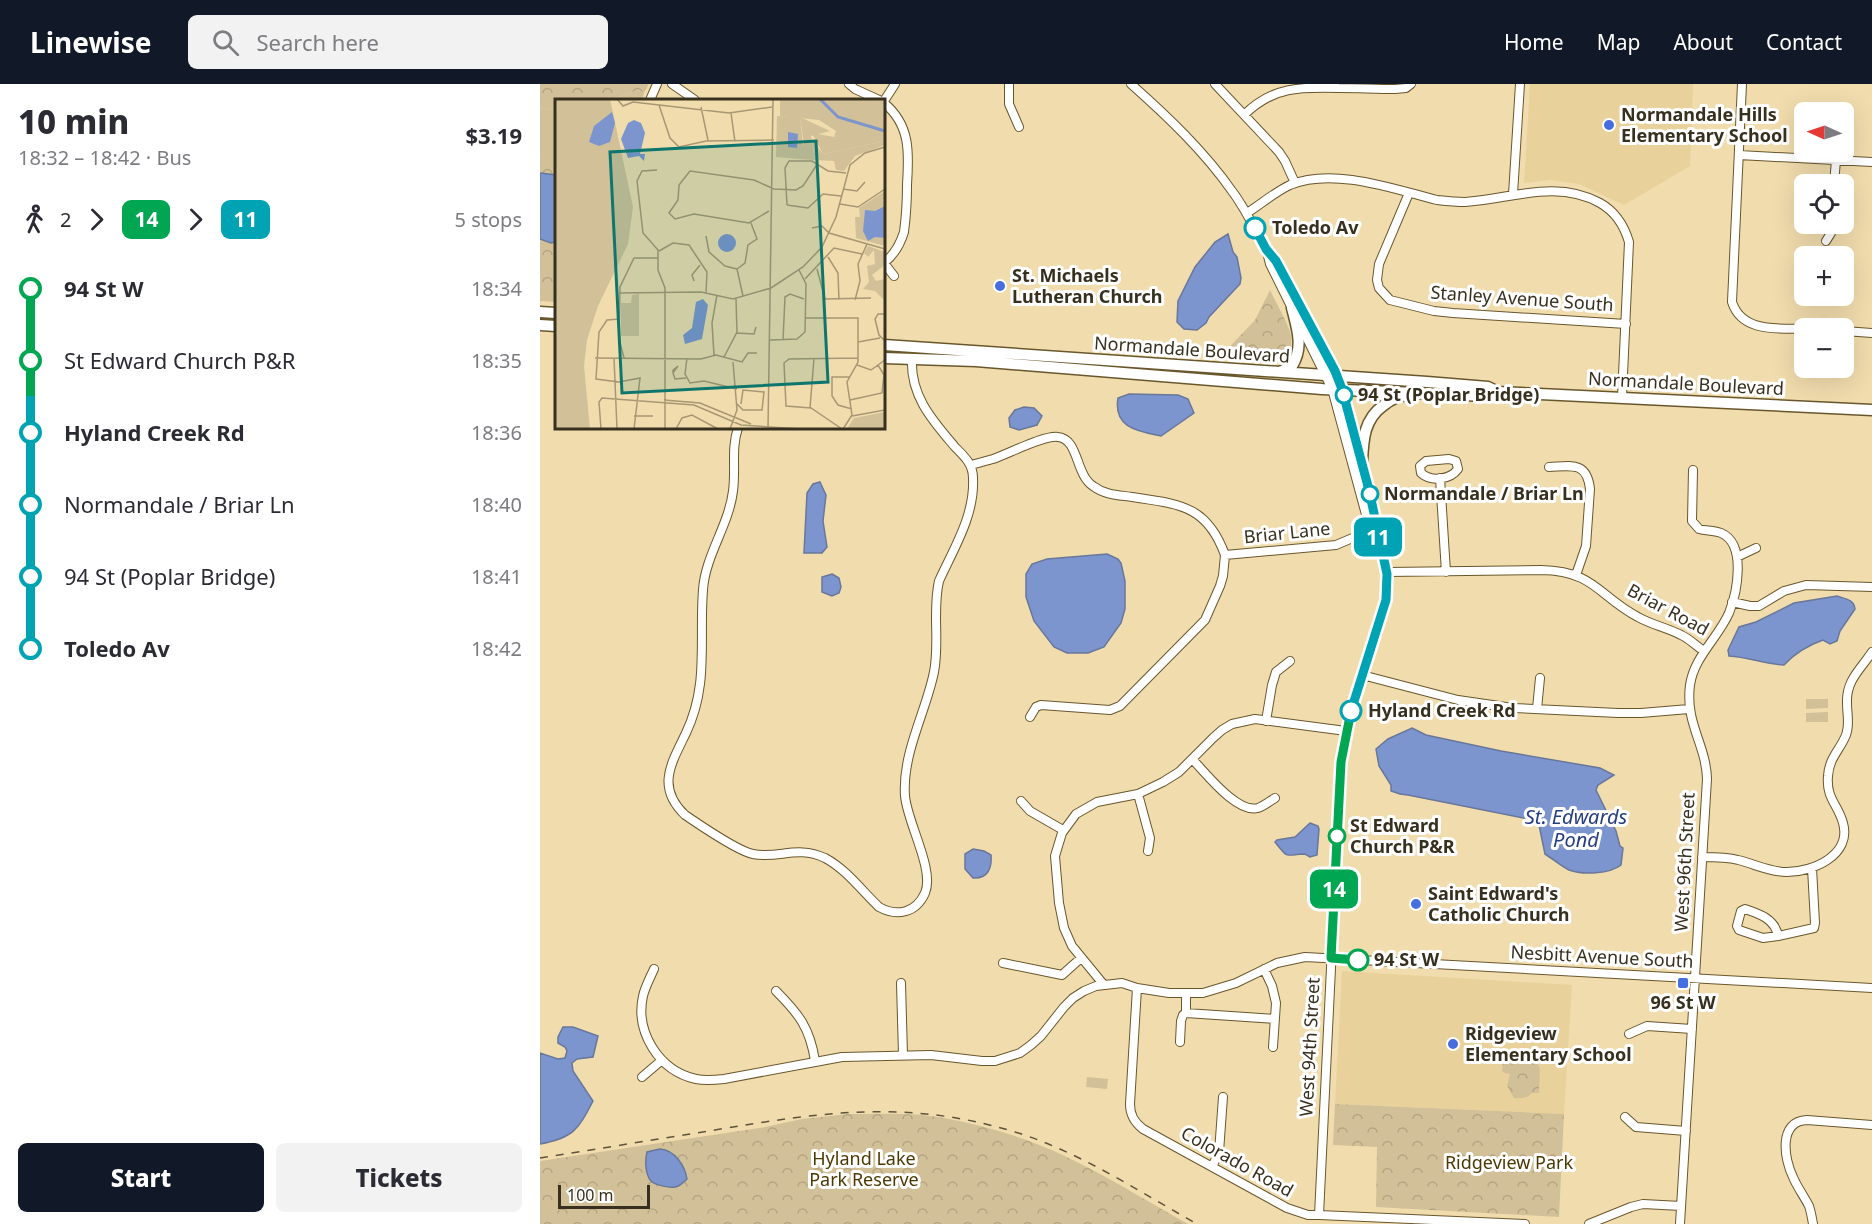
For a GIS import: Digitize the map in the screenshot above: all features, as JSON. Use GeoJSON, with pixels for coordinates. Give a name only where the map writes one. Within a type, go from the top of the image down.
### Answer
{"type":"FeatureCollection","features":[{"type":"Feature","properties":{"kind":"main road"},"geometry":{"type":"LineString","coordinates":[[1279,373],[1292,366],[1300,346],[1292,308]]}},
{"type":"Feature","properties":{"kind":"main road"},"geometry":{"type":"LineString","coordinates":[[540,312],[555,313]]}},
{"type":"Feature","properties":{"kind":"main road"},"geometry":{"type":"LineString","coordinates":[[540,325],[555,326]]}},
{"type":"Feature","properties":{"kind":"main road","name":"Normandale Boulevard"},"geometry":{"type":"LineString","coordinates":[[885,345],[1488,387],[1498,392]]}},
{"type":"Feature","properties":{"kind":"main road","name":"Normandale Boulevard"},"geometry":{"type":"LineString","coordinates":[[885,358],[976,361],[1337,389],[1486,396],[1498,392],[1872,410]]}},
{"type":"Feature","properties":{"kind":"main road"},"geometry":{"type":"LineString","coordinates":[[1358,463],[1367,423],[1372,416],[1391,400],[1420,393]]}},
{"type":"Feature","properties":{"kind":"street"},"geometry":{"type":"LineString","coordinates":[[650,99],[657,84]]}},
{"type":"Feature","properties":{"kind":"street"},"geometry":{"type":"LineString","coordinates":[[672,84],[694,99]]}},
{"type":"Feature","properties":{"kind":"street"},"geometry":{"type":"LineString","coordinates":[[849,84],[878,99]]}},
{"type":"Feature","properties":{"kind":"street"},"geometry":{"type":"LineString","coordinates":[[884,99],[895,84]]}},
{"type":"Feature","properties":{"kind":"street"},"geometry":{"type":"LineString","coordinates":[[1009,84],[1009,104],[1019,127]]}},
{"type":"Feature","properties":{"kind":"street"},"geometry":{"type":"LineString","coordinates":[[1131,84],[1157,107],[1233,191],[1266,249],[1276,261],[1332,377]]}},
{"type":"Feature","properties":{"kind":"street"},"geometry":{"type":"LineString","coordinates":[[1215,84],[1279,152],[1295,183]]}},
{"type":"Feature","properties":{"kind":"street"},"geometry":{"type":"LineString","coordinates":[[1244,115],[1272,95],[1297,88],[1395,89],[1406,88],[1410,84]]}},
{"type":"Feature","properties":{"kind":"street"},"geometry":{"type":"LineString","coordinates":[[1514,194],[1520,84]]}},
{"type":"Feature","properties":{"kind":"street"},"geometry":{"type":"LineString","coordinates":[[1742,84],[1732,302],[1735,310],[1747,322],[1761,327],[1794,329]]}},
{"type":"Feature","properties":{"kind":"street"},"geometry":{"type":"LineString","coordinates":[[885,104],[901,123],[906,134],[909,157],[904,232],[894,252],[885,262]]}},
{"type":"Feature","properties":{"kind":"street"},"geometry":{"type":"LineString","coordinates":[[1739,155],[1794,158]]}},
{"type":"Feature","properties":{"kind":"street"},"geometry":{"type":"LineString","coordinates":[[1854,161],[1872,162]]}},
{"type":"Feature","properties":{"kind":"street"},"geometry":{"type":"LineString","coordinates":[[1247,213],[1278,192],[1295,183],[1311,179],[1355,181],[1437,200],[1458,202],[1548,190],[1592,198],[1605,206],[1621,221],[1629,242],[1622,398]]}},
{"type":"Feature","properties":{"kind":"street","name":"Stanley Avenue South"},"geometry":{"type":"LineString","coordinates":[[1409,193],[1377,272],[1379,288],[1390,300],[1434,311],[1453,313],[1626,324]]}},
{"type":"Feature","properties":{"kind":"street"},"geometry":{"type":"LineString","coordinates":[[1826,241],[1831,234]]}},
{"type":"Feature","properties":{"kind":"street"},"geometry":{"type":"LineString","coordinates":[[1266,249],[1270,264],[1292,308],[1332,377]]}},
{"type":"Feature","properties":{"kind":"street"},"geometry":{"type":"LineString","coordinates":[[885,264],[894,276]]}},
{"type":"Feature","properties":{"kind":"street"},"geometry":{"type":"LineString","coordinates":[[1854,332],[1872,333]]}},
{"type":"Feature","properties":{"kind":"street"},"geometry":{"type":"LineString","coordinates":[[738,429],[733,450],[734,476],[730,507],[703,584],[700,690],[690,724],[667,777],[672,798],[677,808],[685,815],[744,852],[766,855],[798,851],[812,853],[836,865],[887,912],[896,913],[912,908],[924,894],[927,876],[905,796],[906,778],[934,671],[935,601],[939,581],[969,515],[973,477],[971,465],[934,423],[922,405],[912,377],[912,359]]}},
{"type":"Feature","properties":{"kind":"street","name":"West 94th Street"},"geometry":{"type":"LineString","coordinates":[[1319,1215],[1339,786],[1346,731],[1386,600],[1387,572],[1376,522],[1332,377]]}},
{"type":"Feature","properties":{"kind":"street","name":"Briar Lane"},"geometry":{"type":"LineString","coordinates":[[971,465],[1050,437],[1063,438],[1072,446],[1079,467],[1088,483],[1104,493],[1169,502],[1190,510],[1200,516],[1218,536],[1225,555],[1336,545],[1376,528]]}},
{"type":"Feature","properties":{"kind":"street"},"geometry":{"type":"LineString","coordinates":[[1549,467],[1572,465],[1578,467],[1589,480],[1586,546],[1576,575]]}},
{"type":"Feature","properties":{"kind":"street"},"geometry":{"type":"LineString","coordinates":[[1693,470],[1692,521],[1699,530],[1714,531],[1728,537],[1736,550],[1737,557],[1756,548]]}},
{"type":"Feature","properties":{"kind":"street"},"geometry":{"type":"LineString","coordinates":[[1440,478],[1446,572]]}},
{"type":"Feature","properties":{"kind":"street"},"geometry":{"type":"LineString","coordinates":[[1030,717],[1032,711],[1041,705],[1110,710],[1120,706],[1205,620],[1220,586],[1225,555]]}},
{"type":"Feature","properties":{"kind":"street","name":"Briar Road"},"geometry":{"type":"LineString","coordinates":[[1387,572],[1557,570],[1576,575],[1600,588],[1637,616],[1680,634],[1704,651],[1721,627],[1732,602],[1737,557]]}},
{"type":"Feature","properties":{"kind":"street"},"geometry":{"type":"LineString","coordinates":[[1732,602],[1759,606],[1784,591],[1806,585],[1872,587]]}},
{"type":"Feature","properties":{"kind":"street","name":"West 96th Street"},"geometry":{"type":"LineString","coordinates":[[1680,1224],[1706,767],[1689,709],[1691,682],[1695,667],[1704,651]]}},
{"type":"Feature","properties":{"kind":"street"},"geometry":{"type":"LineString","coordinates":[[1702,857],[1736,859],[1761,869],[1788,872],[1812,868],[1830,859],[1839,849],[1843,841],[1844,824],[1828,789],[1829,768],[1847,732],[1849,723],[1847,702],[1851,682],[1855,672],[1872,652]]}},
{"type":"Feature","properties":{"kind":"street"},"geometry":{"type":"LineString","coordinates":[[1266,721],[1276,672],[1290,661]]}},
{"type":"Feature","properties":{"kind":"street"},"geometry":{"type":"LineString","coordinates":[[1362,675],[1485,705],[1618,713],[1689,709]]}},
{"type":"Feature","properties":{"kind":"street"},"geometry":{"type":"LineString","coordinates":[[1537,709],[1540,678]]}},
{"type":"Feature","properties":{"kind":"street"},"geometry":{"type":"LineString","coordinates":[[654,969],[643,996],[643,1023],[653,1049],[662,1060],[684,1075],[697,1079],[724,1079],[842,1057],[931,1055],[982,1061],[1008,1058],[1020,1053],[1036,1041],[1073,998],[1084,991],[1104,985],[1080,958],[1067,937],[1059,903],[1055,856],[1057,844],[1063,830],[1076,814],[1096,802],[1138,794],[1163,782],[1179,772],[1213,738],[1232,724],[1255,719],[1346,731]]}},
{"type":"Feature","properties":{"kind":"street"},"geometry":{"type":"LineString","coordinates":[[1192,759],[1232,799],[1243,806],[1257,808],[1275,798]]}},
{"type":"Feature","properties":{"kind":"street"},"geometry":{"type":"LineString","coordinates":[[1138,794],[1150,838],[1148,851]]}},
{"type":"Feature","properties":{"kind":"street"},"geometry":{"type":"LineString","coordinates":[[1021,801],[1030,811],[1063,830]]}},
{"type":"Feature","properties":{"kind":"street"},"geometry":{"type":"LineString","coordinates":[[1778,936],[1777,928],[1765,916],[1745,909],[1741,911],[1737,926],[1739,930],[1764,938],[1778,936],[1814,928],[1812,868]]}},
{"type":"Feature","properties":{"kind":"street","name":"Nesbitt Avenue South"},"geometry":{"type":"LineString","coordinates":[[1104,985],[1122,983],[1137,988],[1186,994],[1219,989],[1264,969],[1291,959],[1305,957],[1872,988]]}},
{"type":"Feature","properties":{"kind":"street"},"geometry":{"type":"LineString","coordinates":[[1003,963],[1062,975],[1080,958]]}},
{"type":"Feature","properties":{"kind":"street"},"geometry":{"type":"LineString","coordinates":[[1264,969],[1275,993],[1273,1047]]}},
{"type":"Feature","properties":{"kind":"street"},"geometry":{"type":"LineString","coordinates":[[901,983],[903,1055]]}},
{"type":"Feature","properties":{"kind":"street","name":"Colorado Road"},"geometry":{"type":"LineString","coordinates":[[1137,988],[1130,1104],[1133,1118],[1143,1129],[1287,1208],[1308,1215],[1525,1224]]}},
{"type":"Feature","properties":{"kind":"street"},"geometry":{"type":"LineString","coordinates":[[776,991],[797,1012],[805,1025],[811,1039],[815,1061]]}},
{"type":"Feature","properties":{"kind":"street"},"geometry":{"type":"LineString","coordinates":[[1180,1042],[1181,1021],[1186,1013],[1186,994]]}},
{"type":"Feature","properties":{"kind":"street"},"geometry":{"type":"LineString","coordinates":[[1186,1013],[1275,1019]]}},
{"type":"Feature","properties":{"kind":"street"},"geometry":{"type":"LineString","coordinates":[[1629,1034],[1647,1026],[1692,1029]]}},
{"type":"Feature","properties":{"kind":"street"},"geometry":{"type":"LineString","coordinates":[[642,1077],[662,1060]]}},
{"type":"Feature","properties":{"kind":"street"},"geometry":{"type":"LineString","coordinates":[[1212,1167],[1219,1152],[1223,1097]]}},
{"type":"Feature","properties":{"kind":"street"},"geometry":{"type":"LineString","coordinates":[[1625,1117],[1636,1127],[1686,1131]]}},
{"type":"Feature","properties":{"kind":"street"},"geometry":{"type":"LineString","coordinates":[[1813,1224],[1809,1207],[1793,1178],[1786,1158],[1788,1131],[1795,1122],[1807,1120],[1872,1125]]}},
{"type":"Feature","properties":{"kind":"street"},"geometry":{"type":"LineString","coordinates":[[1589,1224],[1643,1204],[1681,1206]]}},
{"type":"Feature","properties":{"kind":"shaded area","name":"Normandale Hills Elementary School"},"geometry":{"type":"Polygon","coordinates":[[[1530,84],[1693,84],[1690,166],[1624,205],[1579,184],[1550,180],[1524,183],[1530,84]]]}},
{"type":"Feature","properties":{"kind":"shaded area","name":"Ridgeview Elementary School"},"geometry":{"type":"Polygon","coordinates":[[[1342,971],[1572,985],[1564,1114],[1335,1104],[1342,971]]]}},
{"type":"Feature","properties":{"kind":"green space"},"geometry":{"type":"Polygon","coordinates":[[[540,84],[649,84],[644,93],[639,90],[612,99],[555,99],[555,110],[540,107],[540,84]]]}},
{"type":"Feature","properties":{"kind":"green space"},"geometry":{"type":"Polygon","coordinates":[[[639,90],[644,93],[642,99],[612,99],[639,90]]]}},
{"type":"Feature","properties":{"kind":"green space"},"geometry":{"type":"Polygon","coordinates":[[[540,107],[555,110],[555,150],[540,153],[540,107]]]}},
{"type":"Feature","properties":{"kind":"green space"},"geometry":{"type":"Polygon","coordinates":[[[555,150],[555,175],[540,173],[540,153],[555,150]]]}},
{"type":"Feature","properties":{"kind":"green space"},"geometry":{"type":"Polygon","coordinates":[[[540,239],[555,242],[555,302],[540,301],[540,239]]]}},
{"type":"Feature","properties":{"kind":"green space"},"geometry":{"type":"Polygon","coordinates":[[[1270,290],[1289,329],[1291,343],[1288,352],[1269,360],[1219,358],[1255,320],[1270,290]]]}},
{"type":"Feature","properties":{"kind":"green space"},"geometry":{"type":"Polygon","coordinates":[[[1806,699],[1828,699],[1828,708],[1806,709],[1806,699]]]}},
{"type":"Feature","properties":{"kind":"green space"},"geometry":{"type":"Polygon","coordinates":[[[1828,712],[1828,722],[1806,722],[1806,713],[1828,712]]]}},
{"type":"Feature","properties":{"kind":"green space"},"geometry":{"type":"Polygon","coordinates":[[[1532,1049],[1540,1069],[1539,1093],[1532,1093],[1524,1098],[1514,1098],[1507,1086],[1510,1074],[1502,1071],[1503,1055],[1514,1056],[1532,1049]]]}},
{"type":"Feature","properties":{"kind":"green space"},"geometry":{"type":"Polygon","coordinates":[[[1087,1077],[1108,1079],[1107,1089],[1086,1087],[1087,1077]]]}},
{"type":"Feature","properties":{"kind":"green space","name":"Ridgeview Park"},"geometry":{"type":"Polygon","coordinates":[[[1335,1104],[1564,1114],[1559,1217],[1376,1207],[1377,1147],[1333,1145],[1335,1104]]]}},
{"type":"Feature","properties":{"kind":"green space","name":"Hyland Lake Park Reserve"},"geometry":{"type":"Polygon","coordinates":[[[848,1114],[932,1116],[1014,1136],[1088,1167],[1188,1224],[540,1224],[540,1161],[765,1127],[802,1119],[848,1114]]]}},
{"type":"Feature","properties":{"kind":"water"},"geometry":{"type":"Polygon","coordinates":[[[540,173],[555,175],[555,242],[540,239],[540,173]]]}},
{"type":"Feature","properties":{"kind":"water"},"geometry":{"type":"Polygon","coordinates":[[[1228,234],[1233,252],[1237,257],[1240,284],[1206,323],[1197,330],[1184,329],[1177,322],[1178,301],[1195,267],[1215,242],[1228,234]]]}},
{"type":"Feature","properties":{"kind":"water"},"geometry":{"type":"Polygon","coordinates":[[[1129,394],[1178,395],[1188,399],[1194,413],[1161,436],[1136,430],[1123,422],[1117,408],[1118,398],[1129,394]]]}},
{"type":"Feature","properties":{"kind":"water"},"geometry":{"type":"Polygon","coordinates":[[[1024,407],[1034,408],[1042,416],[1037,425],[1019,430],[1010,427],[1009,418],[1015,410],[1024,407]]]}},
{"type":"Feature","properties":{"kind":"water"},"geometry":{"type":"Polygon","coordinates":[[[820,482],[826,495],[823,521],[827,547],[822,553],[804,553],[807,493],[813,484],[820,482]]]}},
{"type":"Feature","properties":{"kind":"water"},"geometry":{"type":"Polygon","coordinates":[[[1107,554],[1121,563],[1125,581],[1125,609],[1121,623],[1104,647],[1088,653],[1067,653],[1054,647],[1034,621],[1026,597],[1026,574],[1032,564],[1047,559],[1107,554]]]}},
{"type":"Feature","properties":{"kind":"water"},"geometry":{"type":"Polygon","coordinates":[[[832,574],[839,578],[841,587],[839,593],[832,596],[822,592],[822,577],[832,574]]]}},
{"type":"Feature","properties":{"kind":"water"},"geometry":{"type":"Polygon","coordinates":[[[1837,596],[1851,601],[1855,609],[1840,631],[1837,641],[1830,644],[1823,640],[1811,645],[1797,653],[1784,665],[1729,656],[1728,650],[1739,627],[1756,622],[1794,603],[1837,596]]]}},
{"type":"Feature","properties":{"kind":"water","name":"St. Edwards Pond"},"geometry":{"type":"Polygon","coordinates":[[[1412,728],[1426,735],[1501,751],[1600,768],[1614,775],[1598,785],[1596,790],[1616,831],[1620,846],[1623,848],[1621,865],[1596,873],[1569,870],[1545,854],[1539,825],[1533,820],[1391,791],[1391,785],[1379,766],[1376,749],[1388,739],[1412,728]]]}},
{"type":"Feature","properties":{"kind":"water"},"geometry":{"type":"Polygon","coordinates":[[[1310,823],[1318,826],[1319,829],[1317,855],[1310,857],[1305,854],[1288,855],[1275,842],[1295,837],[1310,823]]]}},
{"type":"Feature","properties":{"kind":"water"},"geometry":{"type":"Polygon","coordinates":[[[973,849],[991,855],[988,872],[978,878],[973,878],[965,869],[965,854],[973,849]]]}},
{"type":"Feature","properties":{"kind":"water"},"geometry":{"type":"Polygon","coordinates":[[[563,1027],[573,1027],[598,1036],[593,1057],[577,1059],[572,1063],[573,1071],[593,1101],[573,1131],[560,1139],[540,1144],[540,1053],[558,1059],[565,1058],[567,1051],[558,1043],[563,1027]]]}},
{"type":"Feature","properties":{"kind":"water"},"geometry":{"type":"Polygon","coordinates":[[[660,1149],[675,1156],[684,1169],[687,1179],[678,1186],[659,1185],[649,1178],[646,1167],[647,1152],[660,1149]]]}},
{"type":"Feature","properties":{"kind":"railway"},"geometry":{"type":"LineString","coordinates":[[540,1158],[829,1114],[901,1112],[938,1115],[1015,1132],[1063,1150],[1197,1224]]}},
{"type":"Feature","properties":{"kind":"bus line","name":"11"},"geometry":{"type":"LineString","coordinates":[[1255,228],[1266,249],[1276,261],[1338,377],[1369,490],[1387,572],[1386,600],[1351,711]]}},
{"type":"Feature","properties":{"kind":"bus line","name":"14"},"geometry":{"type":"LineString","coordinates":[[1351,711],[1341,762],[1331,958],[1358,960]]}},
{"type":"Feature","properties":{"kind":"place","name":"Normandale Hills Elementary School"},"geometry":{"type":"Point","coordinates":[1609,125]}},
{"type":"Feature","properties":{"kind":"place","name":"Toledo Av"},"geometry":{"type":"Point","coordinates":[1255,228]}},
{"type":"Feature","properties":{"kind":"place","name":"St. Michaels Lutheran Church"},"geometry":{"type":"Point","coordinates":[1000,286]}},
{"type":"Feature","properties":{"kind":"place","name":"94 St (Poplar Bridge)"},"geometry":{"type":"Point","coordinates":[1344,395]}},
{"type":"Feature","properties":{"kind":"place","name":"Normandale / Briar Ln"},"geometry":{"type":"Point","coordinates":[1370,494]}},
{"type":"Feature","properties":{"kind":"place","name":"Hyland Creek Rd"},"geometry":{"type":"Point","coordinates":[1351,711]}},
{"type":"Feature","properties":{"kind":"place","name":"St Edward Church P&R"},"geometry":{"type":"Point","coordinates":[1337,836]}},
{"type":"Feature","properties":{"kind":"place","name":"Saint Edward's Catholic Church"},"geometry":{"type":"Point","coordinates":[1416,904]}},
{"type":"Feature","properties":{"kind":"place","name":"94 St W"},"geometry":{"type":"Point","coordinates":[1358,960]}},
{"type":"Feature","properties":{"kind":"place","name":"96 St W"},"geometry":{"type":"Point","coordinates":[1683,983]}},
{"type":"Feature","properties":{"kind":"place","name":"Ridgeview Elementary School"},"geometry":{"type":"Point","coordinates":[1453,1044]}}]}
